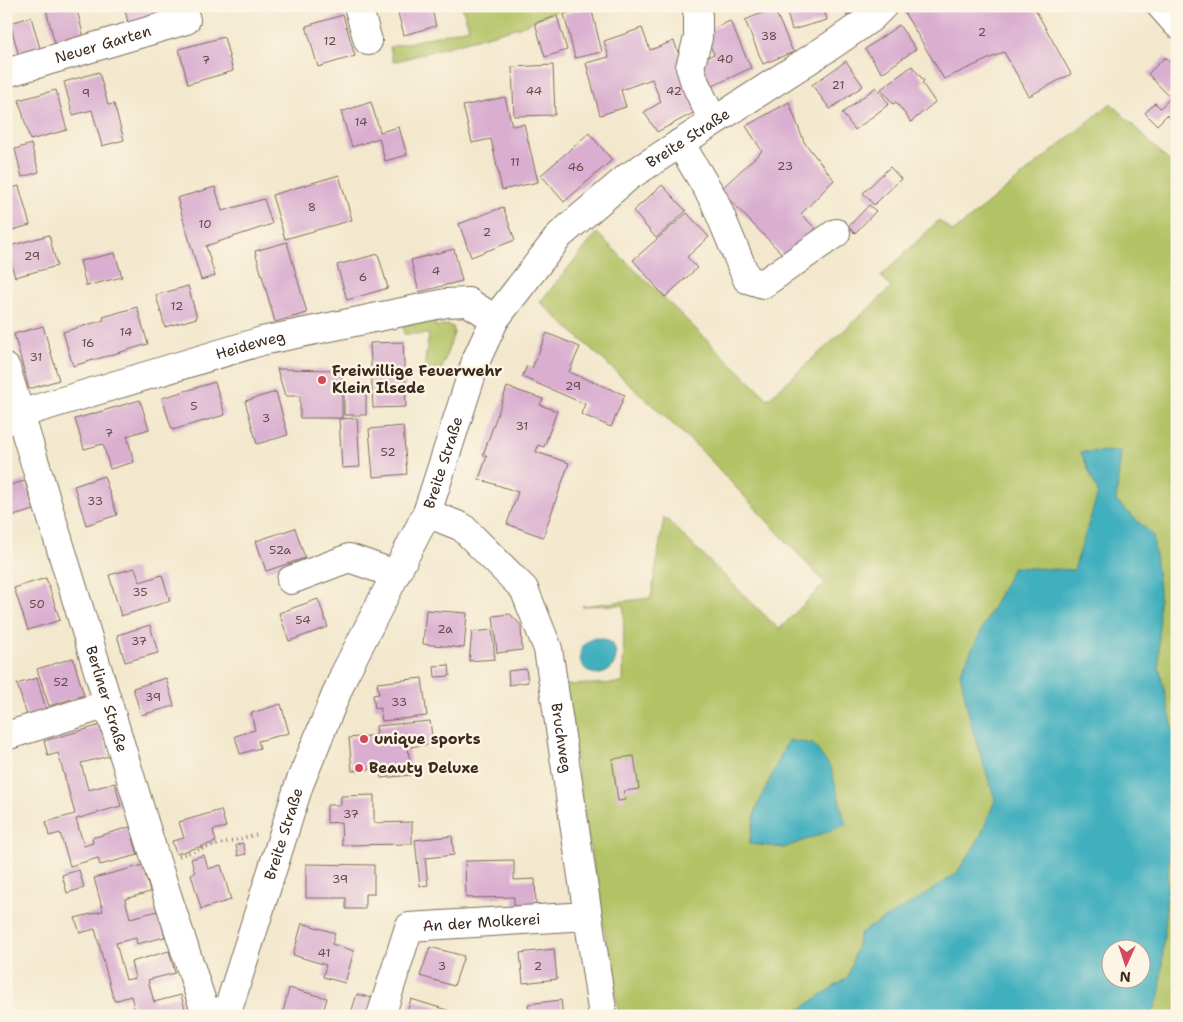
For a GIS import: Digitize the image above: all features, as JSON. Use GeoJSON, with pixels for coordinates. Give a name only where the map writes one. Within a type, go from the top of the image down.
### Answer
{"type":"FeatureCollection","features":[{"type":"Feature","properties":{"kind":"street","name":"Neuer Garten"},"geometry":{"type":"LineString","coordinates":[[6,73],[186,20],[182,6]]}},
{"type":"Feature","properties":{"kind":"street"},"geometry":{"type":"LineString","coordinates":[[358,6],[368,41]]}},
{"type":"Feature","properties":{"kind":"street"},"geometry":{"type":"LineString","coordinates":[[696,6],[698,38],[690,67],[695,83],[713,121]]}},
{"type":"Feature","properties":{"kind":"street","name":"Breite Straße"},"geometry":{"type":"LineString","coordinates":[[226,1016],[299,785],[344,675],[427,513],[477,358],[496,319],[560,235],[628,177],[832,45],[871,18],[884,6]]}},
{"type":"Feature","properties":{"kind":"street"},"geometry":{"type":"LineString","coordinates":[[1161,6],[1177,24]]}},
{"type":"Feature","properties":{"kind":"street"},"geometry":{"type":"LineString","coordinates":[[680,143],[714,200],[747,279],[763,284],[836,233]]}},
{"type":"Feature","properties":{"kind":"street","name":"Heideweg"},"geometry":{"type":"LineString","coordinates":[[13,415],[262,341],[436,305],[468,302],[496,319]]}},
{"type":"Feature","properties":{"kind":"street","name":"Berliner Straße"},"geometry":{"type":"LineString","coordinates":[[6,368],[13,415],[108,704],[155,858],[204,1008],[226,1016]]}},
{"type":"Feature","properties":{"kind":"street","name":"Bruchweg"},"geometry":{"type":"LineString","coordinates":[[427,513],[462,527],[524,589],[548,648],[603,1016]]}},
{"type":"Feature","properties":{"kind":"street"},"geometry":{"type":"LineString","coordinates":[[291,580],[349,558],[395,574]]}},
{"type":"Feature","properties":{"kind":"street"},"geometry":{"type":"LineString","coordinates":[[6,736],[108,704]]}},
{"type":"Feature","properties":{"kind":"street","name":"An der Molkerei"},"geometry":{"type":"LineString","coordinates":[[381,1016],[409,927],[587,916]]}},
{"type":"Feature","properties":{"kind":"path"},"geometry":{"type":"LineString","coordinates":[[202,849],[258,834],[281,841]]}},
{"type":"Feature","properties":{"kind":"green space"},"geometry":{"type":"Polygon","coordinates":[[[462,6],[568,6],[519,27],[393,62],[390,47],[469,28],[462,6]]]}},
{"type":"Feature","properties":{"kind":"green space"},"geometry":{"type":"Polygon","coordinates":[[[1111,103],[1177,169],[1177,1016],[619,1016],[562,685],[623,683],[624,605],[582,606],[651,598],[664,517],[779,629],[825,583],[702,451],[540,302],[597,233],[768,399],[891,288],[881,276],[939,220],[953,232],[1111,103]]]}},
{"type":"Feature","properties":{"kind":"green space"},"geometry":{"type":"Polygon","coordinates":[[[435,318],[436,327],[448,325],[453,327],[454,333],[440,374],[424,369],[429,334],[404,334],[403,326],[435,318]]]}},
{"type":"Feature","properties":{"kind":"water"},"geometry":{"type":"Polygon","coordinates":[[[1121,451],[1116,501],[1153,535],[1159,589],[1159,667],[1177,745],[1160,996],[1151,1016],[790,1016],[848,977],[860,933],[915,901],[956,874],[980,837],[995,800],[971,725],[960,673],[1013,567],[1074,570],[1098,493],[1081,452],[1121,451]]]}},
{"type":"Feature","properties":{"kind":"water"},"geometry":{"type":"Polygon","coordinates":[[[598,638],[610,644],[616,656],[610,668],[598,674],[586,668],[580,656],[586,644],[598,638]]]}},
{"type":"Feature","properties":{"kind":"water"},"geometry":{"type":"Polygon","coordinates":[[[788,740],[813,744],[831,768],[846,825],[784,848],[749,844],[756,809],[788,740]]]}},
{"type":"Feature","properties":{"kind":"building"},"geometry":{"type":"Polygon","coordinates":[[[56,6],[76,6],[84,38],[55,45],[46,9],[56,6]]]}},
{"type":"Feature","properties":{"kind":"building"},"geometry":{"type":"Polygon","coordinates":[[[124,6],[165,6],[167,13],[128,23],[124,6]]]}},
{"type":"Feature","properties":{"kind":"building"},"geometry":{"type":"Polygon","coordinates":[[[396,6],[431,6],[436,26],[404,35],[396,6]]]}},
{"type":"Feature","properties":{"kind":"building"},"geometry":{"type":"Polygon","coordinates":[[[785,6],[823,6],[827,20],[792,30],[785,6]]]}},
{"type":"Feature","properties":{"kind":"building"},"geometry":{"type":"Polygon","coordinates":[[[839,6],[860,6],[847,16],[839,6]]]}},
{"type":"Feature","properties":{"kind":"building"},"geometry":{"type":"Polygon","coordinates":[[[910,6],[1040,6],[1035,9],[1071,74],[1029,96],[1004,52],[944,79],[904,12],[910,6]]]}},
{"type":"Feature","properties":{"kind":"building"},"geometry":{"type":"Polygon","coordinates":[[[591,7],[602,52],[575,58],[564,14],[591,7]]]}},
{"type":"Feature","properties":{"kind":"building"},"geometry":{"type":"Polygon","coordinates":[[[774,8],[793,52],[763,64],[745,20],[774,8]]]}},
{"type":"Feature","properties":{"kind":"building"},"geometry":{"type":"Polygon","coordinates":[[[343,15],[355,56],[318,67],[306,26],[343,15]]]}},
{"type":"Feature","properties":{"kind":"building"},"geometry":{"type":"Polygon","coordinates":[[[557,16],[567,50],[545,57],[535,23],[557,16]]]}},
{"type":"Feature","properties":{"kind":"building"},"geometry":{"type":"Polygon","coordinates":[[[31,17],[42,55],[20,60],[10,23],[31,17]]]}},
{"type":"Feature","properties":{"kind":"building"},"geometry":{"type":"Polygon","coordinates":[[[730,21],[751,68],[704,90],[692,64],[714,54],[704,33],[730,21]]]}},
{"type":"Feature","properties":{"kind":"building"},"geometry":{"type":"Polygon","coordinates":[[[899,25],[916,49],[882,73],[865,49],[899,25]]]}},
{"type":"Feature","properties":{"kind":"building"},"geometry":{"type":"Polygon","coordinates":[[[642,28],[650,50],[674,41],[699,110],[657,132],[644,112],[661,102],[652,79],[621,90],[626,107],[600,115],[586,63],[609,57],[604,41],[642,28]]]}},
{"type":"Feature","properties":{"kind":"building"},"geometry":{"type":"Polygon","coordinates":[[[224,37],[233,71],[188,84],[179,49],[224,37]]]}},
{"type":"Feature","properties":{"kind":"building"},"geometry":{"type":"Polygon","coordinates":[[[1165,57],[1177,69],[1177,86],[1168,95],[1148,74],[1165,57]]]}},
{"type":"Feature","properties":{"kind":"building"},"geometry":{"type":"Polygon","coordinates":[[[846,61],[863,86],[830,109],[812,85],[846,61]]]}},
{"type":"Feature","properties":{"kind":"building"},"geometry":{"type":"Polygon","coordinates":[[[553,65],[555,115],[514,116],[512,67],[553,65]]]}},
{"type":"Feature","properties":{"kind":"building"},"geometry":{"type":"Polygon","coordinates":[[[912,66],[924,81],[922,83],[935,102],[911,122],[896,102],[893,104],[881,89],[912,66]]]}},
{"type":"Feature","properties":{"kind":"building"},"geometry":{"type":"Polygon","coordinates":[[[99,72],[108,105],[114,104],[124,140],[102,146],[92,110],[73,115],[64,82],[99,72]]]}},
{"type":"Feature","properties":{"kind":"building"},"geometry":{"type":"Polygon","coordinates":[[[876,87],[889,104],[855,130],[842,113],[876,87]]]}},
{"type":"Feature","properties":{"kind":"building"},"geometry":{"type":"Polygon","coordinates":[[[56,90],[67,130],[30,140],[19,100],[56,90]]]}},
{"type":"Feature","properties":{"kind":"building"},"geometry":{"type":"Polygon","coordinates":[[[1177,92],[1177,125],[1167,115],[1157,125],[1145,113],[1155,103],[1160,108],[1177,92]]]}},
{"type":"Feature","properties":{"kind":"building"},"geometry":{"type":"Polygon","coordinates":[[[505,97],[512,126],[524,124],[538,182],[502,190],[491,139],[472,143],[463,106],[505,97]]]}},
{"type":"Feature","properties":{"kind":"building"},"geometry":{"type":"Polygon","coordinates":[[[371,102],[380,132],[399,127],[407,155],[385,161],[379,138],[352,147],[341,112],[371,102]]]}},
{"type":"Feature","properties":{"kind":"building"},"geometry":{"type":"Polygon","coordinates":[[[789,102],[804,142],[834,180],[801,214],[816,229],[785,257],[720,190],[762,151],[746,126],[789,102]]]}},
{"type":"Feature","properties":{"kind":"building"},"geometry":{"type":"Polygon","coordinates":[[[589,133],[612,160],[564,202],[541,175],[589,133]]]}},
{"type":"Feature","properties":{"kind":"building"},"geometry":{"type":"Polygon","coordinates":[[[31,144],[39,172],[22,177],[15,149],[31,144]]]}},
{"type":"Feature","properties":{"kind":"building"},"geometry":{"type":"Polygon","coordinates":[[[890,167],[901,179],[874,205],[863,193],[890,167]]]}},
{"type":"Feature","properties":{"kind":"building"},"geometry":{"type":"Polygon","coordinates":[[[339,175],[352,220],[285,239],[272,195],[339,175]]]}},
{"type":"Feature","properties":{"kind":"building"},"geometry":{"type":"Polygon","coordinates":[[[662,185],[686,211],[656,238],[633,211],[662,185]]]}},
{"type":"Feature","properties":{"kind":"building"},"geometry":{"type":"Polygon","coordinates":[[[19,186],[30,225],[6,232],[6,190],[19,186]]]}},
{"type":"Feature","properties":{"kind":"building"},"geometry":{"type":"Polygon","coordinates":[[[215,187],[222,211],[264,199],[272,224],[206,246],[215,276],[201,280],[177,198],[215,187]]]}},
{"type":"Feature","properties":{"kind":"building"},"geometry":{"type":"Polygon","coordinates":[[[869,205],[876,211],[855,233],[848,227],[869,205]]]}},
{"type":"Feature","properties":{"kind":"building"},"geometry":{"type":"Polygon","coordinates":[[[503,207],[515,240],[471,257],[459,224],[503,207]]]}},
{"type":"Feature","properties":{"kind":"building"},"geometry":{"type":"Polygon","coordinates":[[[687,213],[709,237],[687,257],[697,268],[665,297],[633,260],[687,213]]]}},
{"type":"Feature","properties":{"kind":"building"},"geometry":{"type":"Polygon","coordinates":[[[49,235],[57,266],[15,277],[6,247],[49,235]]]}},
{"type":"Feature","properties":{"kind":"building"},"geometry":{"type":"Polygon","coordinates":[[[287,242],[307,313],[275,322],[255,251],[287,242]]]}},
{"type":"Feature","properties":{"kind":"building"},"geometry":{"type":"Polygon","coordinates":[[[454,249],[462,281],[419,292],[411,260],[454,249]]]}},
{"type":"Feature","properties":{"kind":"building"},"geometry":{"type":"Polygon","coordinates":[[[115,253],[122,277],[86,286],[80,261],[115,253]]]}},
{"type":"Feature","properties":{"kind":"building"},"geometry":{"type":"Polygon","coordinates":[[[378,254],[388,288],[347,300],[337,265],[378,254]]]}},
{"type":"Feature","properties":{"kind":"building"},"geometry":{"type":"Polygon","coordinates":[[[188,286],[197,318],[165,327],[156,295],[188,286]]]}},
{"type":"Feature","properties":{"kind":"building"},"geometry":{"type":"Polygon","coordinates":[[[137,307],[148,344],[73,366],[63,332],[104,320],[103,317],[137,307]]]}},
{"type":"Feature","properties":{"kind":"building"},"geometry":{"type":"Polygon","coordinates":[[[43,326],[59,380],[29,389],[14,334],[43,326]]]}},
{"type":"Feature","properties":{"kind":"building"},"geometry":{"type":"Polygon","coordinates":[[[547,333],[580,347],[569,372],[625,395],[611,427],[581,414],[585,404],[522,377],[527,366],[532,368],[547,333]]]}},
{"type":"Feature","properties":{"kind":"building"},"geometry":{"type":"Polygon","coordinates":[[[403,342],[406,407],[373,408],[370,343],[403,342]]]}},
{"type":"Feature","properties":{"kind":"building"},"geometry":{"type":"Polygon","coordinates":[[[277,369],[342,370],[342,418],[300,418],[300,396],[285,396],[277,369]]]}},
{"type":"Feature","properties":{"kind":"building"},"geometry":{"type":"Polygon","coordinates":[[[215,382],[225,415],[172,430],[162,398],[215,382]]]}},
{"type":"Feature","properties":{"kind":"building"},"geometry":{"type":"Polygon","coordinates":[[[344,385],[366,385],[366,415],[344,415],[344,385]]]}},
{"type":"Feature","properties":{"kind":"building"},"geometry":{"type":"Polygon","coordinates":[[[507,387],[543,399],[540,405],[557,411],[544,447],[538,445],[536,452],[569,463],[543,537],[507,524],[518,492],[479,479],[487,456],[483,455],[507,387]]]}},
{"type":"Feature","properties":{"kind":"building"},"geometry":{"type":"Polygon","coordinates":[[[276,392],[288,435],[257,444],[245,401],[276,392]]]}},
{"type":"Feature","properties":{"kind":"building"},"geometry":{"type":"Polygon","coordinates":[[[140,400],[149,429],[127,436],[134,462],[110,469],[103,444],[84,449],[75,419],[140,400]]]}},
{"type":"Feature","properties":{"kind":"building"},"geometry":{"type":"Polygon","coordinates":[[[357,418],[360,467],[342,468],[339,419],[357,418]]]}},
{"type":"Feature","properties":{"kind":"building"},"geometry":{"type":"Polygon","coordinates":[[[403,426],[407,474],[373,477],[369,429],[403,426]]]}},
{"type":"Feature","properties":{"kind":"building"},"geometry":{"type":"Polygon","coordinates":[[[104,476],[117,515],[86,525],[74,486],[104,476]]]}},
{"type":"Feature","properties":{"kind":"building"},"geometry":{"type":"Polygon","coordinates":[[[25,481],[34,510],[6,518],[6,486],[25,481]]]}},
{"type":"Feature","properties":{"kind":"building"},"geometry":{"type":"Polygon","coordinates":[[[295,528],[305,558],[266,571],[256,541],[295,528]]]}},
{"type":"Feature","properties":{"kind":"building"},"geometry":{"type":"Polygon","coordinates":[[[135,568],[140,582],[162,575],[170,601],[121,616],[109,575],[135,568]]]}},
{"type":"Feature","properties":{"kind":"building"},"geometry":{"type":"Polygon","coordinates":[[[46,578],[60,620],[28,630],[14,588],[46,578]]]}},
{"type":"Feature","properties":{"kind":"building"},"geometry":{"type":"Polygon","coordinates":[[[318,599],[328,627],[289,641],[279,613],[318,599]]]}},
{"type":"Feature","properties":{"kind":"building"},"geometry":{"type":"Polygon","coordinates":[[[426,610],[467,613],[464,648],[423,644],[426,610]]]}},
{"type":"Feature","properties":{"kind":"building"},"geometry":{"type":"Polygon","coordinates":[[[510,614],[521,625],[522,650],[497,653],[493,616],[510,614]]]}},
{"type":"Feature","properties":{"kind":"building"},"geometry":{"type":"Polygon","coordinates":[[[150,625],[158,653],[125,662],[117,635],[150,625]]]}},
{"type":"Feature","properties":{"kind":"building"},"geometry":{"type":"Polygon","coordinates":[[[492,630],[495,659],[469,661],[472,632],[492,630]]]}},
{"type":"Feature","properties":{"kind":"building"},"geometry":{"type":"Polygon","coordinates":[[[73,658],[84,695],[49,706],[37,669],[73,658]]]}},
{"type":"Feature","properties":{"kind":"building"},"geometry":{"type":"Polygon","coordinates":[[[449,665],[450,676],[435,677],[434,666],[449,665]]]}},
{"type":"Feature","properties":{"kind":"building"},"geometry":{"type":"Polygon","coordinates":[[[526,669],[528,682],[509,685],[508,671],[526,669]]]}},
{"type":"Feature","properties":{"kind":"building"},"geometry":{"type":"Polygon","coordinates":[[[37,678],[48,716],[29,722],[17,684],[37,678]]]}},
{"type":"Feature","properties":{"kind":"building"},"geometry":{"type":"Polygon","coordinates":[[[166,678],[174,706],[141,715],[133,688],[166,678]]]}},
{"type":"Feature","properties":{"kind":"building"},"geometry":{"type":"Polygon","coordinates":[[[422,678],[427,716],[382,721],[380,708],[375,709],[373,695],[379,694],[377,683],[422,678]]]}},
{"type":"Feature","properties":{"kind":"building"},"geometry":{"type":"Polygon","coordinates":[[[281,704],[289,733],[258,741],[260,748],[240,754],[235,736],[255,730],[251,713],[281,704]]]}},
{"type":"Feature","properties":{"kind":"building"},"geometry":{"type":"Polygon","coordinates":[[[430,721],[433,744],[408,747],[411,775],[381,778],[379,768],[352,771],[349,738],[377,735],[376,726],[430,721]]]}},
{"type":"Feature","properties":{"kind":"building"},"geometry":{"type":"Polygon","coordinates":[[[101,725],[109,756],[81,763],[88,790],[115,783],[121,806],[76,819],[84,846],[93,843],[92,838],[130,827],[138,855],[100,865],[98,858],[70,866],[60,833],[49,836],[46,822],[75,814],[58,753],[48,756],[44,741],[101,725]]]}},
{"type":"Feature","properties":{"kind":"building"},"geometry":{"type":"Polygon","coordinates":[[[634,756],[639,789],[624,791],[625,800],[618,801],[612,759],[634,756]]]}},
{"type":"Feature","properties":{"kind":"building"},"geometry":{"type":"Polygon","coordinates":[[[374,795],[374,823],[412,822],[412,844],[342,845],[341,822],[327,823],[327,805],[341,805],[341,796],[374,795]]]}},
{"type":"Feature","properties":{"kind":"building"},"geometry":{"type":"Polygon","coordinates":[[[221,810],[226,827],[213,830],[216,842],[176,854],[172,841],[184,838],[179,822],[221,810]]]}},
{"type":"Feature","properties":{"kind":"building"},"geometry":{"type":"Polygon","coordinates":[[[452,836],[454,855],[425,858],[428,885],[420,886],[415,840],[452,836]]]}},
{"type":"Feature","properties":{"kind":"building"},"geometry":{"type":"Polygon","coordinates":[[[243,843],[246,854],[238,856],[236,845],[243,843]]]}},
{"type":"Feature","properties":{"kind":"building"},"geometry":{"type":"Polygon","coordinates":[[[204,855],[208,869],[221,865],[231,900],[201,909],[191,874],[195,873],[191,859],[204,855]]]}},
{"type":"Feature","properties":{"kind":"building"},"geometry":{"type":"Polygon","coordinates":[[[514,860],[514,880],[535,879],[536,905],[514,906],[514,897],[466,898],[465,861],[514,860]]]}},
{"type":"Feature","properties":{"kind":"building"},"geometry":{"type":"Polygon","coordinates":[[[306,864],[374,865],[374,894],[365,894],[365,909],[346,909],[346,898],[306,898],[306,864]]]}},
{"type":"Feature","properties":{"kind":"building"},"geometry":{"type":"Polygon","coordinates":[[[143,865],[150,892],[125,899],[130,918],[158,911],[165,937],[137,944],[136,938],[116,943],[126,980],[135,978],[131,962],[169,951],[175,973],[148,980],[154,1002],[181,995],[187,1016],[136,1016],[131,996],[114,1001],[95,929],[80,933],[75,918],[103,911],[94,878],[143,865]]]}},
{"type":"Feature","properties":{"kind":"building"},"geometry":{"type":"Polygon","coordinates":[[[79,870],[84,888],[67,893],[62,875],[79,870]]]}},
{"type":"Feature","properties":{"kind":"building"},"geometry":{"type":"Polygon","coordinates":[[[302,923],[335,933],[332,944],[354,951],[345,983],[323,977],[326,965],[293,955],[302,923]]]}},
{"type":"Feature","properties":{"kind":"building"},"geometry":{"type":"Polygon","coordinates":[[[430,947],[464,956],[454,986],[420,976],[430,947]]]}},
{"type":"Feature","properties":{"kind":"building"},"geometry":{"type":"Polygon","coordinates":[[[554,949],[557,979],[523,983],[520,953],[554,949]]]}},
{"type":"Feature","properties":{"kind":"building"},"geometry":{"type":"Polygon","coordinates":[[[289,988],[327,998],[322,1016],[282,1016],[289,988]]]}},
{"type":"Feature","properties":{"kind":"building"},"geometry":{"type":"Polygon","coordinates":[[[357,994],[372,998],[367,1016],[350,1016],[357,994]]]}},
{"type":"Feature","properties":{"kind":"building"},"geometry":{"type":"Polygon","coordinates":[[[411,999],[463,1015],[463,1016],[406,1016],[411,999]]]}},
{"type":"Feature","properties":{"kind":"building"},"geometry":{"type":"Polygon","coordinates":[[[561,1000],[563,1016],[530,1016],[528,1004],[561,1000]]]}},
{"type":"Feature","properties":{"kind":"place","name":"Freiwillige Feuerwehr Klein Ilsede"},"geometry":{"type":"Point","coordinates":[322,380]}},
{"type":"Feature","properties":{"kind":"place","name":"unique sports"},"geometry":{"type":"Point","coordinates":[364,739]}},
{"type":"Feature","properties":{"kind":"place","name":"Beauty Deluxe"},"geometry":{"type":"Point","coordinates":[359,768]}}]}
